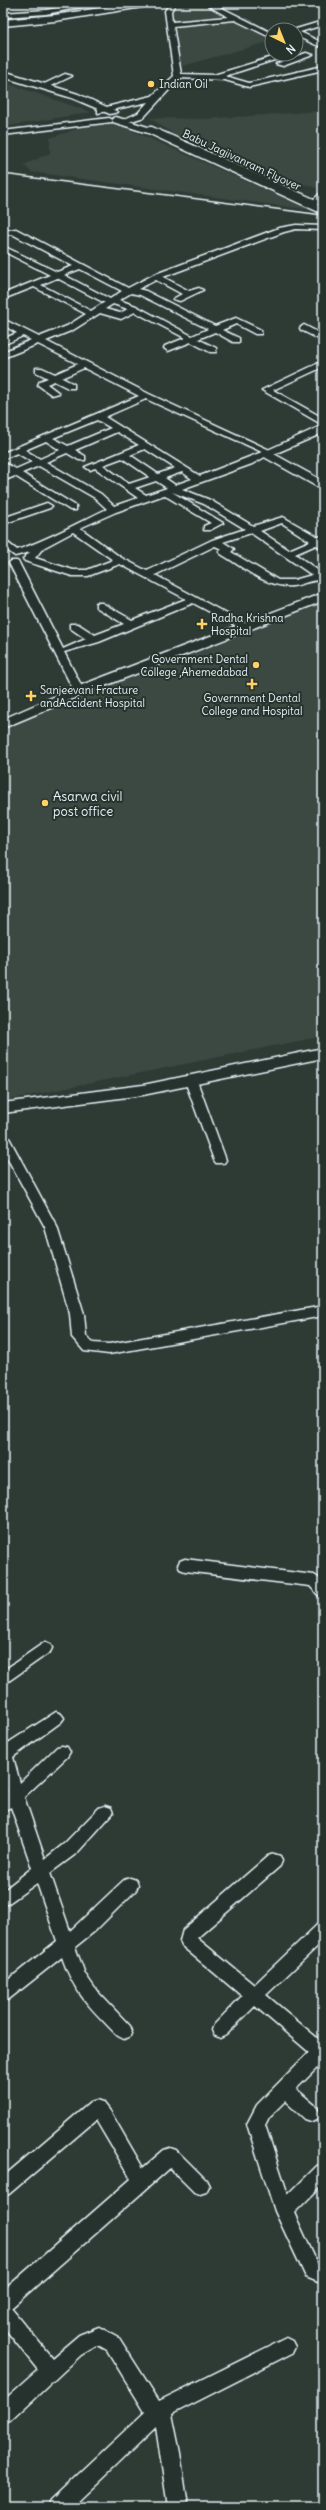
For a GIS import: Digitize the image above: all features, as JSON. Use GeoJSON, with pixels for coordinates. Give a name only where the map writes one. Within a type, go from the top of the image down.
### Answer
{"type":"FeatureCollection","features":[{"type":"Feature","properties":{"kind":"main road"},"geometry":{"type":"LineString","coordinates":[[3,19],[75,12],[132,3]]}},
{"type":"Feature","properties":{"kind":"main road"},"geometry":{"type":"LineString","coordinates":[[3,23],[62,17],[149,3]]}},
{"type":"Feature","properties":{"kind":"main road"},"geometry":{"type":"LineString","coordinates":[[3,74],[44,86],[113,116]]}},
{"type":"Feature","properties":{"kind":"main road"},"geometry":{"type":"LineString","coordinates":[[3,77],[68,97],[113,116]]}},
{"type":"Feature","properties":{"kind":"main road","name":"Babu Jagjivanram Flyover"},"geometry":{"type":"LineString","coordinates":[[113,116],[149,129],[161,136],[323,211]]}},
{"type":"Feature","properties":{"kind":"main road"},"geometry":{"type":"LineString","coordinates":[[269,454],[323,429]]}},
{"type":"Feature","properties":{"kind":"main road"},"geometry":{"type":"LineString","coordinates":[[269,454],[323,432]]}},
{"type":"Feature","properties":{"kind":"main road"},"geometry":{"type":"LineString","coordinates":[[269,454],[323,482]]}},
{"type":"Feature","properties":{"kind":"main road"},"geometry":{"type":"LineString","coordinates":[[244,626],[323,593]]}},
{"type":"Feature","properties":{"kind":"main road"},"geometry":{"type":"LineString","coordinates":[[3,719],[78,689],[323,597]]}},
{"type":"Feature","properties":{"kind":"main road"},"geometry":{"type":"LineString","coordinates":[[3,724],[78,689]]}},
{"type":"Feature","properties":{"kind":"main road"},"geometry":{"type":"LineString","coordinates":[[3,1108],[85,1098],[191,1081],[323,1053]]}},
{"type":"Feature","properties":{"kind":"street"},"geometry":{"type":"LineString","coordinates":[[3,15],[46,12],[98,3]]}},
{"type":"Feature","properties":{"kind":"street"},"geometry":{"type":"LineString","coordinates":[[159,3],[168,11]]}},
{"type":"Feature","properties":{"kind":"street"},"geometry":{"type":"LineString","coordinates":[[173,3],[168,11],[178,76]]}},
{"type":"Feature","properties":{"kind":"street"},"geometry":{"type":"LineString","coordinates":[[207,3],[264,32]]}},
{"type":"Feature","properties":{"kind":"street"},"geometry":{"type":"LineString","coordinates":[[169,24],[236,18]]}},
{"type":"Feature","properties":{"kind":"street"},"geometry":{"type":"LineString","coordinates":[[304,29],[323,23]]}},
{"type":"Feature","properties":{"kind":"street"},"geometry":{"type":"LineString","coordinates":[[304,30],[323,28]]}},
{"type":"Feature","properties":{"kind":"street"},"geometry":{"type":"LineString","coordinates":[[304,35],[323,46]]}},
{"type":"Feature","properties":{"kind":"street"},"geometry":{"type":"LineString","coordinates":[[309,39],[323,36]]}},
{"type":"Feature","properties":{"kind":"street"},"geometry":{"type":"LineString","coordinates":[[304,54],[318,62]]}},
{"type":"Feature","properties":{"kind":"street"},"geometry":{"type":"LineString","coordinates":[[214,77],[264,61]]}},
{"type":"Feature","properties":{"kind":"street"},"geometry":{"type":"LineString","coordinates":[[259,70],[318,62]]}},
{"type":"Feature","properties":{"kind":"street"},"geometry":{"type":"LineString","coordinates":[[3,133],[72,124],[113,116],[141,115],[155,98],[178,76],[226,78],[249,85],[276,79],[318,62]]}},
{"type":"Feature","properties":{"kind":"street"},"geometry":{"type":"LineString","coordinates":[[250,65],[276,79]]}},
{"type":"Feature","properties":{"kind":"street"},"geometry":{"type":"LineString","coordinates":[[230,71],[249,79]]}},
{"type":"Feature","properties":{"kind":"street"},"geometry":{"type":"LineString","coordinates":[[44,86],[68,76]]}},
{"type":"Feature","properties":{"kind":"street"},"geometry":{"type":"LineString","coordinates":[[113,116],[155,98]]}},
{"type":"Feature","properties":{"kind":"street"},"geometry":{"type":"LineString","coordinates":[[3,130],[87,121]]}},
{"type":"Feature","properties":{"kind":"street"},"geometry":{"type":"LineString","coordinates":[[3,137],[74,128],[87,121]]}},
{"type":"Feature","properties":{"kind":"street"},"geometry":{"type":"LineString","coordinates":[[149,129],[315,202],[323,193]]}},
{"type":"Feature","properties":{"kind":"street"},"geometry":{"type":"LineString","coordinates":[[3,355],[70,328],[99,310],[109,301],[156,277],[282,230],[296,227],[323,228]]}},
{"type":"Feature","properties":{"kind":"street"},"geometry":{"type":"LineString","coordinates":[[3,233],[13,231],[129,290],[143,293],[236,340]]}},
{"type":"Feature","properties":{"kind":"street"},"geometry":{"type":"LineString","coordinates":[[3,248],[109,301],[134,309],[213,350]]}},
{"type":"Feature","properties":{"kind":"street"},"geometry":{"type":"LineString","coordinates":[[3,297],[80,266]]}},
{"type":"Feature","properties":{"kind":"street"},"geometry":{"type":"LineString","coordinates":[[156,277],[189,294]]}},
{"type":"Feature","properties":{"kind":"street"},"geometry":{"type":"LineString","coordinates":[[34,284],[87,312]]}},
{"type":"Feature","properties":{"kind":"street"},"geometry":{"type":"LineString","coordinates":[[177,298],[199,290]]}},
{"type":"Feature","properties":{"kind":"street"},"geometry":{"type":"LineString","coordinates":[[99,310],[121,316],[134,309]]}},
{"type":"Feature","properties":{"kind":"street"},"geometry":{"type":"LineString","coordinates":[[3,322],[146,396],[269,454]]}},
{"type":"Feature","properties":{"kind":"street"},"geometry":{"type":"LineString","coordinates":[[168,348],[214,329],[236,322],[258,332]]}},
{"type":"Feature","properties":{"kind":"street"},"geometry":{"type":"LineString","coordinates":[[304,328],[323,338]]}},
{"type":"Feature","properties":{"kind":"street"},"geometry":{"type":"LineString","coordinates":[[3,342],[23,333]]}},
{"type":"Feature","properties":{"kind":"street"},"geometry":{"type":"LineString","coordinates":[[55,393],[42,385],[84,364]]}},
{"type":"Feature","properties":{"kind":"street"},"geometry":{"type":"LineString","coordinates":[[323,364],[266,390],[323,422]]}},
{"type":"Feature","properties":{"kind":"street"},"geometry":{"type":"LineString","coordinates":[[39,370],[71,386]]}},
{"type":"Feature","properties":{"kind":"street"},"geometry":{"type":"LineString","coordinates":[[3,456],[146,396]]}},
{"type":"Feature","properties":{"kind":"street"},"geometry":{"type":"LineString","coordinates":[[97,416],[200,480]]}},
{"type":"Feature","properties":{"kind":"street"},"geometry":{"type":"LineString","coordinates":[[73,426],[94,439]]}},
{"type":"Feature","properties":{"kind":"street"},"geometry":{"type":"LineString","coordinates":[[3,478],[118,428]]}},
{"type":"Feature","properties":{"kind":"street"},"geometry":{"type":"LineString","coordinates":[[46,438],[82,458]]}},
{"type":"Feature","properties":{"kind":"street"},"geometry":{"type":"LineString","coordinates":[[146,446],[93,466],[128,487],[146,500]]}},
{"type":"Feature","properties":{"kind":"street"},"geometry":{"type":"LineString","coordinates":[[18,450],[98,496],[112,510]]}},
{"type":"Feature","properties":{"kind":"street"},"geometry":{"type":"LineString","coordinates":[[10,557],[45,544],[73,528],[112,510],[146,500],[269,454]]}},
{"type":"Feature","properties":{"kind":"street"},"geometry":{"type":"LineString","coordinates":[[123,455],[175,489],[207,502],[289,553],[322,577]]}},
{"type":"Feature","properties":{"kind":"street"},"geometry":{"type":"LineString","coordinates":[[3,465],[73,508]]}},
{"type":"Feature","properties":{"kind":"street"},"geometry":{"type":"LineString","coordinates":[[128,487],[183,469]]}},
{"type":"Feature","properties":{"kind":"street"},"geometry":{"type":"LineString","coordinates":[[165,492],[218,523],[207,528]]}},
{"type":"Feature","properties":{"kind":"street"},"geometry":{"type":"LineString","coordinates":[[3,521],[47,506]]}},
{"type":"Feature","properties":{"kind":"street"},"geometry":{"type":"LineString","coordinates":[[147,575],[215,542],[283,520],[321,542]]}},
{"type":"Feature","properties":{"kind":"street"},"geometry":{"type":"LineString","coordinates":[[73,528],[120,561],[244,626]]}},
{"type":"Feature","properties":{"kind":"street"},"geometry":{"type":"LineString","coordinates":[[3,542],[78,689]]}},
{"type":"Feature","properties":{"kind":"street"},"geometry":{"type":"LineString","coordinates":[[215,542],[229,549],[224,552],[276,583],[294,583],[322,577]]}},
{"type":"Feature","properties":{"kind":"street"},"geometry":{"type":"LineString","coordinates":[[289,553],[321,542]]}},
{"type":"Feature","properties":{"kind":"street"},"geometry":{"type":"LineString","coordinates":[[22,577],[26,561],[45,544]]}},
{"type":"Feature","properties":{"kind":"street"},"geometry":{"type":"LineString","coordinates":[[10,557],[72,573],[88,573],[120,561]]}},
{"type":"Feature","properties":{"kind":"street"},"geometry":{"type":"LineString","coordinates":[[68,650],[192,600]]}},
{"type":"Feature","properties":{"kind":"street"},"geometry":{"type":"LineString","coordinates":[[99,605],[132,625]]}},
{"type":"Feature","properties":{"kind":"street"},"geometry":{"type":"LineString","coordinates":[[74,626],[95,640]]}},
{"type":"Feature","properties":{"kind":"street"},"geometry":{"type":"LineString","coordinates":[[98,627],[110,634]]}},
{"type":"Feature","properties":{"kind":"street"},"geometry":{"type":"LineString","coordinates":[[191,1081],[220,1160]]}},
{"type":"Feature","properties":{"kind":"street"},"geometry":{"type":"LineString","coordinates":[[3,1138],[51,1227],[77,1314],[79,1337],[84,1346],[89,1348],[108,1349],[323,1311]]}},
{"type":"Feature","properties":{"kind":"street"},"geometry":{"type":"LineString","coordinates":[[185,1566],[314,1581],[323,1591]]}},
{"type":"Feature","properties":{"kind":"street"},"geometry":{"type":"LineString","coordinates":[[3,1679],[45,1648]]}},
{"type":"Feature","properties":{"kind":"street"},"geometry":{"type":"LineString","coordinates":[[56,1718],[4,1751],[9,1800],[41,1870],[66,1944],[83,1987],[124,2031]]}},
{"type":"Feature","properties":{"kind":"street"},"geometry":{"type":"LineString","coordinates":[[9,1800],[62,1752]]}},
{"type":"Feature","properties":{"kind":"street"},"geometry":{"type":"LineString","coordinates":[[3,1900],[82,1838],[104,1813]]}},
{"type":"Feature","properties":{"kind":"street"},"geometry":{"type":"LineString","coordinates":[[274,1861],[189,1935],[188,1941],[322,2052],[284,2089],[263,2112],[256,2124],[284,2212],[312,2270],[319,2276],[323,2275]]}},
{"type":"Feature","properties":{"kind":"street"},"geometry":{"type":"LineString","coordinates":[[3,1994],[111,1906],[130,1885]]}},
{"type":"Feature","properties":{"kind":"street"},"geometry":{"type":"LineString","coordinates":[[220,2030],[254,1995],[323,1930]]}},
{"type":"Feature","properties":{"kind":"street"},"geometry":{"type":"LineString","coordinates":[[284,2089],[311,2113]]}},
{"type":"Feature","properties":{"kind":"street"},"geometry":{"type":"LineString","coordinates":[[3,2188],[98,2108],[114,2130],[126,2160],[142,2180]]}},
{"type":"Feature","properties":{"kind":"street"},"geometry":{"type":"LineString","coordinates":[[3,2303],[170,2156],[200,2186]]}},
{"type":"Feature","properties":{"kind":"street"},"geometry":{"type":"LineString","coordinates":[[284,2212],[323,2172]]}},
{"type":"Feature","properties":{"kind":"street"},"geometry":{"type":"LineString","coordinates":[[3,2312],[51,2371]]}},
{"type":"Feature","properties":{"kind":"street"},"geometry":{"type":"LineString","coordinates":[[3,2414],[85,2341],[99,2336],[105,2338],[119,2353],[160,2411],[171,2453],[178,2507]]}},
{"type":"Feature","properties":{"kind":"street"},"geometry":{"type":"LineString","coordinates":[[58,2507],[160,2411],[286,2347]]}},
{"type":"Feature","properties":{"kind":"shaded area"},"geometry":{"type":"Polygon","coordinates":[[[179,3],[197,3],[264,35],[264,43],[182,66],[176,50],[170,14],[179,3]]]}},
{"type":"Feature","properties":{"kind":"shaded area"},"geometry":{"type":"Polygon","coordinates":[[[3,82],[91,112],[3,127],[3,82]]]}},
{"type":"Feature","properties":{"kind":"shaded area"},"geometry":{"type":"Polygon","coordinates":[[[323,111],[323,183],[316,188],[241,165],[176,136],[150,118],[204,119],[323,111]]]}},
{"type":"Feature","properties":{"kind":"shaded area"},"geometry":{"type":"Polygon","coordinates":[[[117,124],[311,210],[31,172],[24,165],[50,153],[50,138],[88,125],[117,124]]]}},
{"type":"Feature","properties":{"kind":"shaded area"},"geometry":{"type":"Polygon","coordinates":[[[323,601],[323,1036],[3,1101],[3,729],[98,689],[323,601]]]}},
{"type":"Feature","properties":{"kind":"railway"},"geometry":{"type":"LineString","coordinates":[[3,174],[323,215]]}},
{"type":"Feature","properties":{"kind":"place","name":"Indian Oil"},"geometry":{"type":"Point","coordinates":[151,84]}},
{"type":"Feature","properties":{"kind":"place","name":"Radha Krishna Hospital"},"geometry":{"type":"Point","coordinates":[202,624]}},
{"type":"Feature","properties":{"kind":"place","name":"Government Dental College ,Ahemedabad"},"geometry":{"type":"Point","coordinates":[256,665]}},
{"type":"Feature","properties":{"kind":"place","name":"Government Dental College and Hospital"},"geometry":{"type":"Point","coordinates":[252,684]}},
{"type":"Feature","properties":{"kind":"place","name":"Sanjeevani Fracture andAccident Hospital"},"geometry":{"type":"Point","coordinates":[31,696]}},
{"type":"Feature","properties":{"kind":"place","name":"Asarwa civil post office"},"geometry":{"type":"Point","coordinates":[45,803]}}]}
